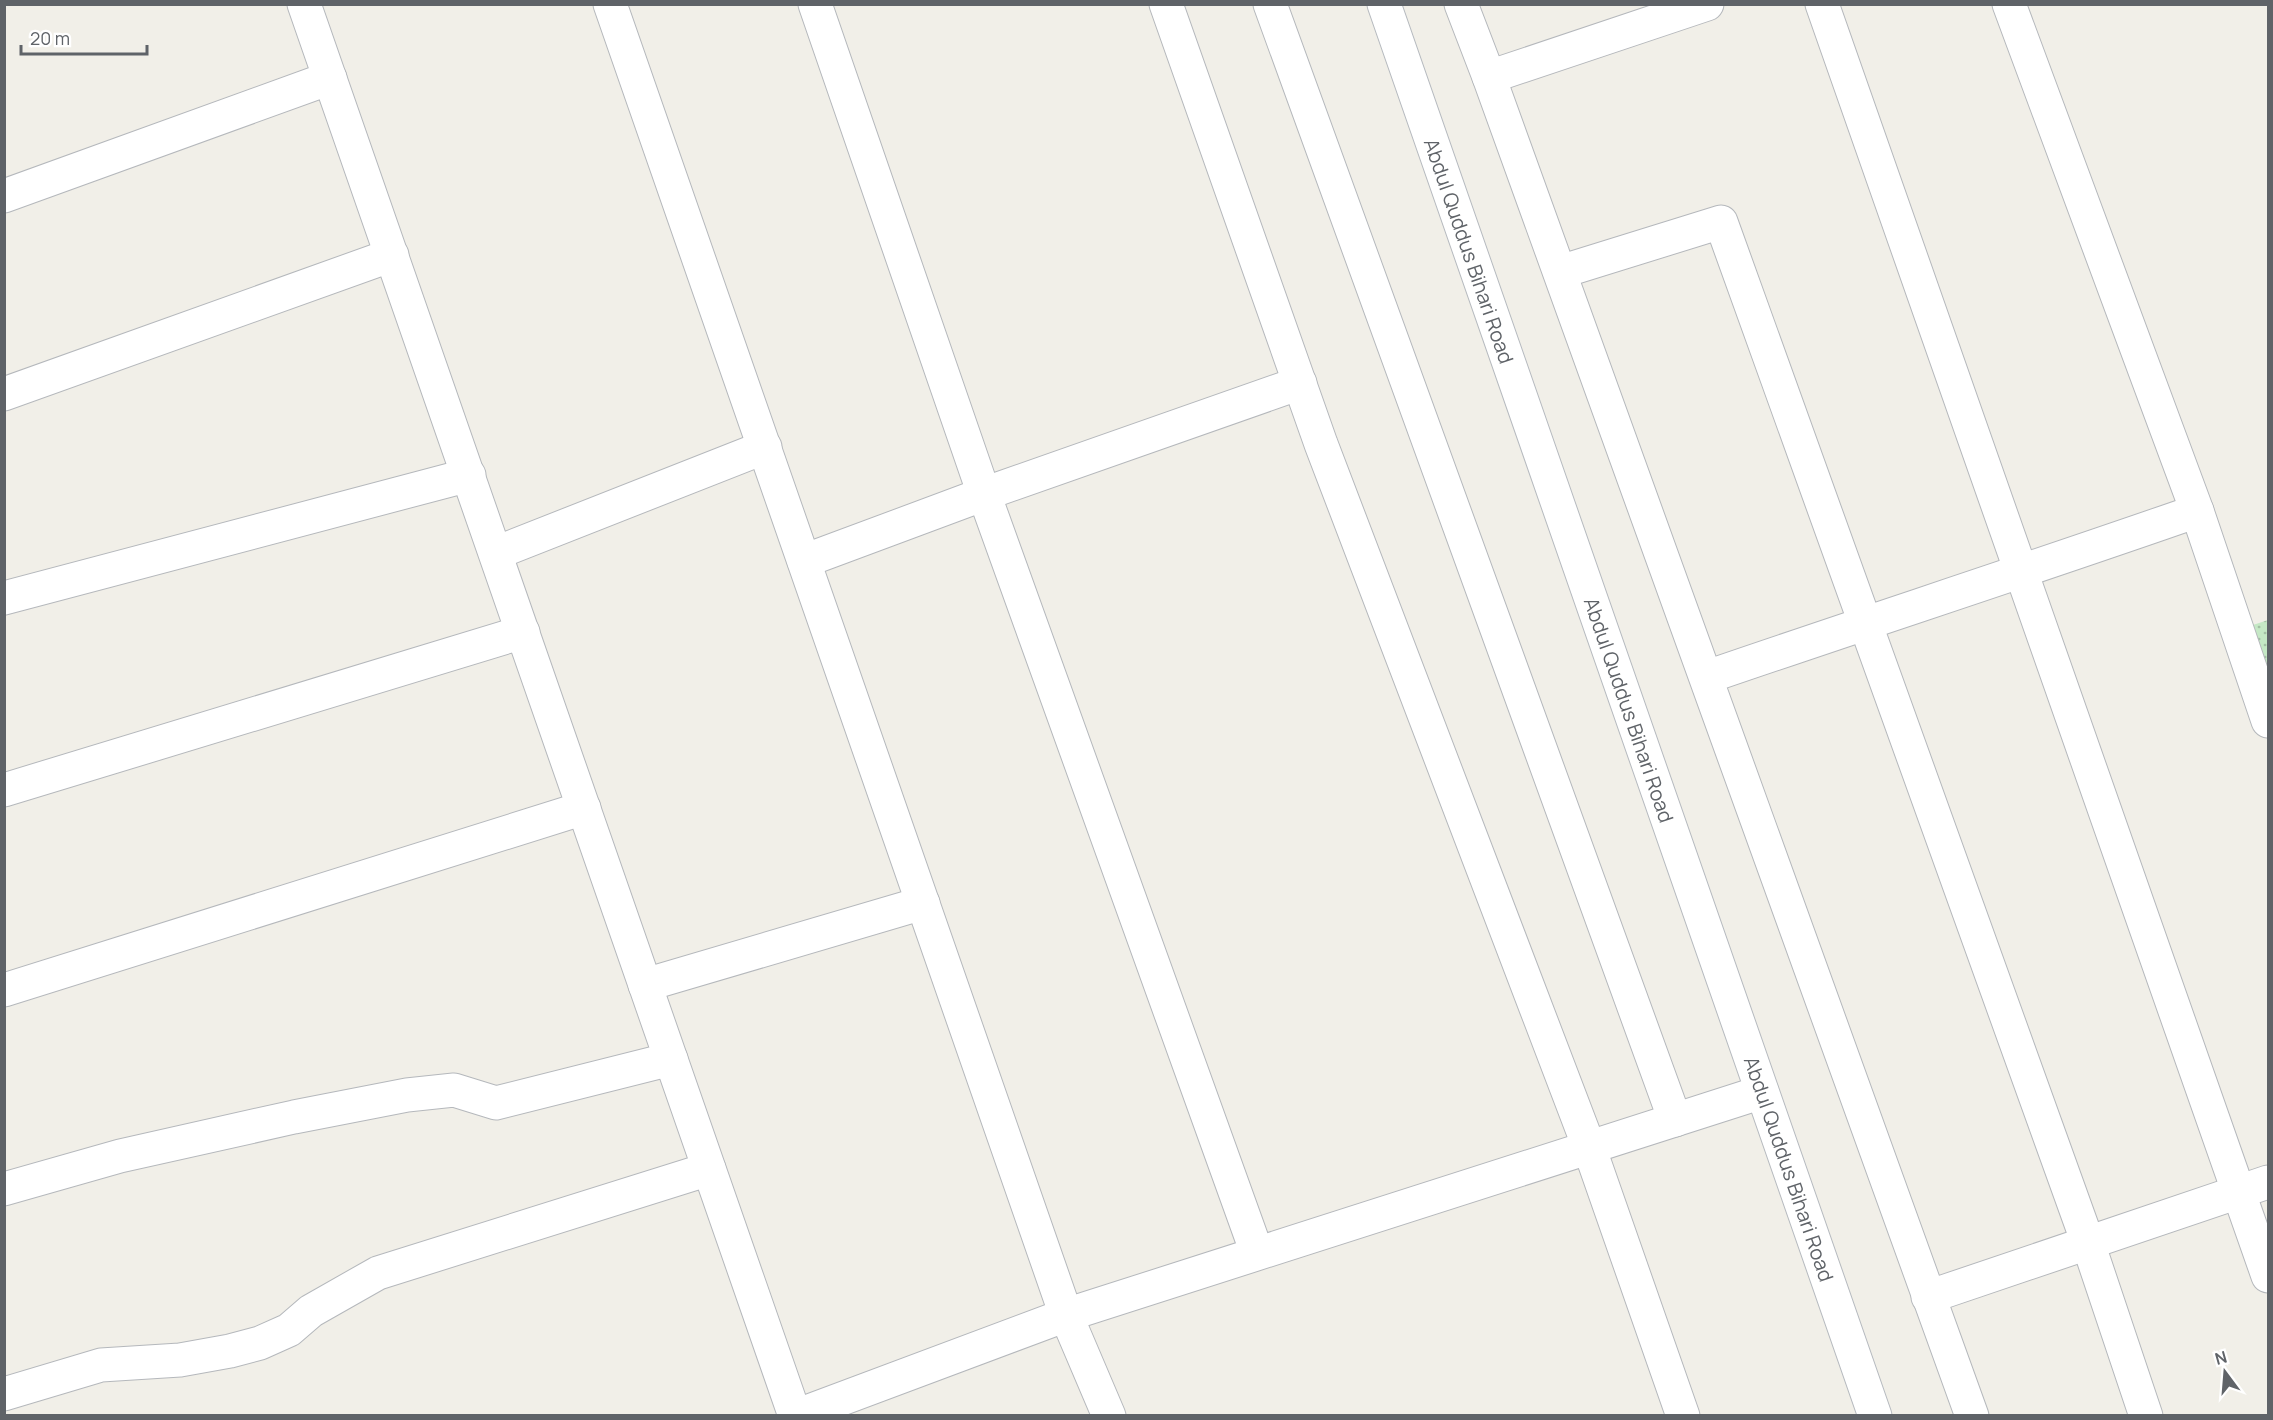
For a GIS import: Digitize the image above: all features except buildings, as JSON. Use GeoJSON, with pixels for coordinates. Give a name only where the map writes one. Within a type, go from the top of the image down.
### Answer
{"type":"FeatureCollection","features":[{"type":"Feature","properties":{"kind":"street"},"geometry":{"type":"LineString","coordinates":[[304,4],[796,1416],[1066,1315],[1762,1092]]}},
{"type":"Feature","properties":{"kind":"street"},"geometry":{"type":"LineString","coordinates":[[610,4],[1066,1315],[1109,1416]]}},
{"type":"Feature","properties":{"kind":"street"},"geometry":{"type":"LineString","coordinates":[[815,4],[984,494],[1257,1253]]}},
{"type":"Feature","properties":{"kind":"street"},"geometry":{"type":"LineString","coordinates":[[1166,4],[1300,383],[1589,1147],[1683,1416]]}},
{"type":"Feature","properties":{"kind":"street"},"geometry":{"type":"LineString","coordinates":[[1270,4],[1675,1120]]}},
{"type":"Feature","properties":{"kind":"street","name":"Abdul Quddus Bihari Road"},"geometry":{"type":"LineString","coordinates":[[1384,4],[1875,1416]]}},
{"type":"Feature","properties":{"kind":"street"},"geometry":{"type":"LineString","coordinates":[[1461,4],[1707,676],[1972,1416]]}},
{"type":"Feature","properties":{"kind":"street"},"geometry":{"type":"LineString","coordinates":[[1489,77],[1707,4]]}},
{"type":"Feature","properties":{"kind":"street"},"geometry":{"type":"LineString","coordinates":[[1822,4],[2023,572],[2253,1187],[2268,1276]]}},
{"type":"Feature","properties":{"kind":"street"},"geometry":{"type":"LineString","coordinates":[[2009,4],[2197,511],[2268,722]]}},
{"type":"Feature","properties":{"kind":"street"},"geometry":{"type":"LineString","coordinates":[[4,196],[330,78]]}},
{"type":"Feature","properties":{"kind":"street"},"geometry":{"type":"LineString","coordinates":[[1560,272],[1720,222],[2088,1243],[2146,1416]]}},
{"type":"Feature","properties":{"kind":"street"},"geometry":{"type":"LineString","coordinates":[[4,394],[392,255]]}},
{"type":"Feature","properties":{"kind":"street"},"geometry":{"type":"LineString","coordinates":[[804,561],[984,494],[1300,383]]}},
{"type":"Feature","properties":{"kind":"street"},"geometry":{"type":"LineString","coordinates":[[496,554],[765,447]]}},
{"type":"Feature","properties":{"kind":"street"},"geometry":{"type":"LineString","coordinates":[[4,598],[469,475]]}},
{"type":"Feature","properties":{"kind":"street"},"geometry":{"type":"LineString","coordinates":[[1707,676],[2023,572],[2197,511]]}},
{"type":"Feature","properties":{"kind":"street"},"geometry":{"type":"LineString","coordinates":[[4,790],[523,632]]}},
{"type":"Feature","properties":{"kind":"street"},"geometry":{"type":"LineString","coordinates":[[4,990],[584,808]]}},
{"type":"Feature","properties":{"kind":"street"},"geometry":{"type":"LineString","coordinates":[[645,985],[922,903]]}},
{"type":"Feature","properties":{"kind":"street"},"geometry":{"type":"LineString","coordinates":[[4,1189],[120,1155],[306,1114],[407,1095],[454,1090],[496,1103],[671,1059]]}},
{"type":"Feature","properties":{"kind":"street"},"geometry":{"type":"LineString","coordinates":[[4,1394],[101,1365],[180,1360],[230,1351],[260,1342],[289,1330],[311,1311],[378,1273],[710,1169]]}},
{"type":"Feature","properties":{"kind":"street"},"geometry":{"type":"LineString","coordinates":[[1928,1297],[2253,1187]]}},
{"type":"Feature","properties":{"kind":"green space"},"geometry":{"type":"Polygon","coordinates":[[[2268,620],[2268,721],[2238,630],[2268,620]]]}}]}
